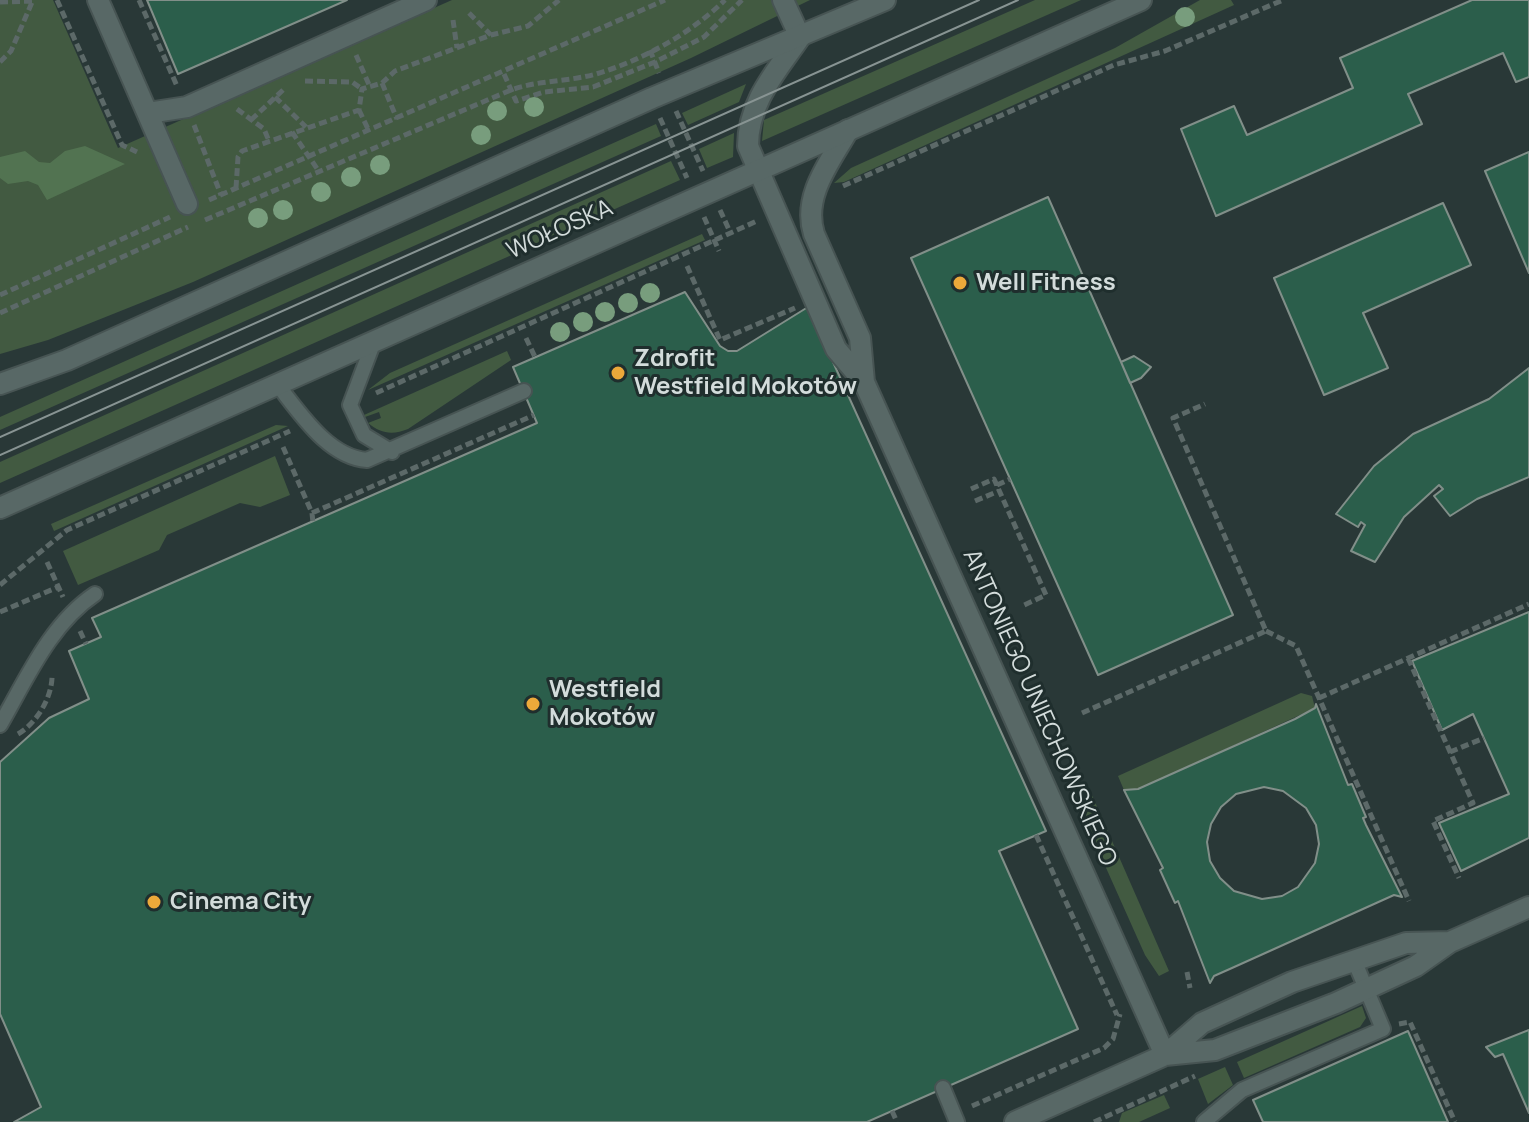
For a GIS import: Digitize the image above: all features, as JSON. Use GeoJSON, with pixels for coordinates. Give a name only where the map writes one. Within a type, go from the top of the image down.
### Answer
{"type":"FeatureCollection","features":[{"type":"Feature","properties":{"kind":"street"},"geometry":{"type":"LineString","coordinates":[[98,0],[188,207]]}},
{"type":"Feature","properties":{"kind":"street"},"geometry":{"type":"LineString","coordinates":[[148,113],[187,107],[426,0]]}},
{"type":"Feature","properties":{"kind":"street"},"geometry":{"type":"LineString","coordinates":[[783,0],[800,37]]}},
{"type":"Feature","properties":{"kind":"street"},"geometry":{"type":"LineString","coordinates":[[0,384],[67,360],[660,95],[885,0]]}},
{"type":"Feature","properties":{"kind":"street","name":"WOŁOSKA"},"geometry":{"type":"LineString","coordinates":[[0,508],[1141,0]]}},
{"type":"Feature","properties":{"kind":"street","name":"ANTONIEGO UNIECHOWSKIEGO"},"geometry":{"type":"LineString","coordinates":[[800,37],[753,110],[748,146],[756,171],[836,349],[864,382],[1165,1055]]}},
{"type":"Feature","properties":{"kind":"street","name":"ANTONIEGO UNIECHOWSKIEGO"},"geometry":{"type":"LineString","coordinates":[[848,130],[812,195],[810,217],[814,234],[856,320],[863,354],[864,382]]}},
{"type":"Feature","properties":{"kind":"street"},"geometry":{"type":"LineString","coordinates":[[1165,1055],[1215,1050],[1366,989],[1416,966],[1450,942],[1529,907]]}},
{"type":"Feature","properties":{"kind":"street"},"geometry":{"type":"LineString","coordinates":[[1015,1122],[1165,1055],[1202,1023],[1292,982],[1406,943],[1450,942]]}},
{"type":"Feature","properties":{"kind":"lane"},"geometry":{"type":"LineString","coordinates":[[374,341],[350,405],[364,435],[392,452]]}},
{"type":"Feature","properties":{"kind":"lane"},"geometry":{"type":"LineString","coordinates":[[277,384],[309,423],[352,459],[367,460],[392,452],[524,391]]}},
{"type":"Feature","properties":{"kind":"lane"},"geometry":{"type":"LineString","coordinates":[[0,725],[48,642],[71,614],[95,594]]}},
{"type":"Feature","properties":{"kind":"lane"},"geometry":{"type":"LineString","coordinates":[[1204,1122],[1242,1090],[1383,1029],[1354,960]]}},
{"type":"Feature","properties":{"kind":"lane"},"geometry":{"type":"LineString","coordinates":[[943,1088],[958,1119]]}},
{"type":"Feature","properties":{"kind":"path"},"geometry":{"type":"LineString","coordinates":[[0,2],[33,0],[11,51],[0,62]]}},
{"type":"Feature","properties":{"kind":"path"},"geometry":{"type":"LineString","coordinates":[[57,0],[122,145],[136,150],[143,164]]}},
{"type":"Feature","properties":{"kind":"path"},"geometry":{"type":"LineString","coordinates":[[298,81],[352,82],[362,89],[370,87],[382,83],[395,71],[491,35],[528,26],[559,0]]}},
{"type":"Feature","properties":{"kind":"path"},"geometry":{"type":"LineString","coordinates":[[0,295],[188,207],[504,74],[664,0]]}},
{"type":"Feature","properties":{"kind":"path"},"geometry":{"type":"LineString","coordinates":[[0,313],[400,134],[535,81],[596,74],[698,25],[725,0]]}},
{"type":"Feature","properties":{"kind":"path"},"geometry":{"type":"LineString","coordinates":[[504,74],[516,101],[544,92],[593,87],[655,62],[704,37],[742,0]]}},
{"type":"Feature","properties":{"kind":"path"},"geometry":{"type":"LineString","coordinates":[[840,187],[1114,65],[1165,51],[1283,0]]}},
{"type":"Feature","properties":{"kind":"path"},"geometry":{"type":"LineString","coordinates":[[469,13],[491,35]]}},
{"type":"Feature","properties":{"kind":"path"},"geometry":{"type":"LineString","coordinates":[[453,20],[457,48]]}},
{"type":"Feature","properties":{"kind":"path"},"geometry":{"type":"LineString","coordinates":[[347,35],[370,87]]}},
{"type":"Feature","properties":{"kind":"path"},"geometry":{"type":"LineString","coordinates":[[650,50],[660,95],[704,194],[731,234]]}},
{"type":"Feature","properties":{"kind":"path"},"geometry":{"type":"LineString","coordinates":[[639,69],[660,95],[704,194],[719,251]]}},
{"type":"Feature","properties":{"kind":"path"},"geometry":{"type":"LineString","coordinates":[[382,83],[400,134]]}},
{"type":"Feature","properties":{"kind":"path"},"geometry":{"type":"LineString","coordinates":[[251,120],[290,84]]}},
{"type":"Feature","properties":{"kind":"path"},"geometry":{"type":"LineString","coordinates":[[362,89],[359,110],[369,131]]}},
{"type":"Feature","properties":{"kind":"path"},"geometry":{"type":"LineString","coordinates":[[218,93],[264,129],[269,141]]}},
{"type":"Feature","properties":{"kind":"path"},"geometry":{"type":"LineString","coordinates":[[275,97],[306,127]]}},
{"type":"Feature","properties":{"kind":"path"},"geometry":{"type":"LineString","coordinates":[[236,188],[238,157],[242,151],[359,110]]}},
{"type":"Feature","properties":{"kind":"path"},"geometry":{"type":"LineString","coordinates":[[292,132],[318,170]]}},
{"type":"Feature","properties":{"kind":"path"},"geometry":{"type":"LineString","coordinates":[[161,205],[167,219]]}},
{"type":"Feature","properties":{"kind":"path"},"geometry":{"type":"LineString","coordinates":[[687,266],[720,340],[798,307]]}},
{"type":"Feature","properties":{"kind":"path"},"geometry":{"type":"LineString","coordinates":[[526,338],[535,357]]}},
{"type":"Feature","properties":{"kind":"path"},"geometry":{"type":"LineString","coordinates":[[1205,404],[1173,418],[1266,631],[1296,646],[1409,901]]}},
{"type":"Feature","properties":{"kind":"path"},"geometry":{"type":"LineString","coordinates":[[312,513],[534,415]]}},
{"type":"Feature","properties":{"kind":"path"},"geometry":{"type":"LineString","coordinates":[[283,447],[312,513],[313,523]]}},
{"type":"Feature","properties":{"kind":"path"},"geometry":{"type":"LineString","coordinates":[[971,489],[994,479],[1046,595],[1022,606]]}},
{"type":"Feature","properties":{"kind":"path"},"geometry":{"type":"LineString","coordinates":[[975,501],[1010,479]]}},
{"type":"Feature","properties":{"kind":"path"},"geometry":{"type":"LineString","coordinates":[[0,612],[58,587]]}},
{"type":"Feature","properties":{"kind":"path"},"geometry":{"type":"LineString","coordinates":[[1319,698],[1529,604]]}},
{"type":"Feature","properties":{"kind":"path"},"geometry":{"type":"LineString","coordinates":[[1082,713],[1266,631]]}},
{"type":"Feature","properties":{"kind":"path"},"geometry":{"type":"LineString","coordinates":[[1408,658],[1473,803],[1433,821],[1459,878]]}},
{"type":"Feature","properties":{"kind":"path"},"geometry":{"type":"LineString","coordinates":[[1450,752],[1484,738]]}},
{"type":"Feature","properties":{"kind":"path"},"geometry":{"type":"LineString","coordinates":[[972,1106],[1104,1048],[1115,1042],[1119,1026],[1119,1014],[1036,835]]}},
{"type":"Feature","properties":{"kind":"path"},"geometry":{"type":"LineString","coordinates":[[1187,972],[1190,988]]}},
{"type":"Feature","properties":{"kind":"path"},"geometry":{"type":"LineString","coordinates":[[1383,1029],[1410,1022],[1455,1122]]}},
{"type":"Feature","properties":{"kind":"path"},"geometry":{"type":"LineString","coordinates":[[1094,1122],[1202,1073]]}},
{"type":"Feature","properties":{"kind":"path"},"geometry":{"type":"LineString","coordinates":[[892,1111],[897,1122]]}},
{"type":"Feature","properties":{"kind":"green space"},"geometry":{"type":"Polygon","coordinates":[[[0,0],[53,0],[118,148],[452,0],[810,0],[691,58],[193,282],[48,340],[0,354],[0,0]]]}},
{"type":"Feature","properties":{"kind":"green space"},"geometry":{"type":"Polygon","coordinates":[[[1035,0],[1081,0],[762,141],[764,120],[1035,0]]]}},
{"type":"Feature","properties":{"kind":"green space"},"geometry":{"type":"Polygon","coordinates":[[[1200,0],[1231,0],[1234,5],[844,182],[834,183],[851,168],[1115,48],[1200,0]]]}},
{"type":"Feature","properties":{"kind":"green space"},"geometry":{"type":"Polygon","coordinates":[[[746,84],[739,102],[688,125],[682,113],[746,84]]]}},
{"type":"Feature","properties":{"kind":"green space"},"geometry":{"type":"Polygon","coordinates":[[[656,124],[661,136],[0,430],[0,417],[656,124]]]}},
{"type":"Feature","properties":{"kind":"green space"},"geometry":{"type":"Polygon","coordinates":[[[734,133],[733,157],[707,168],[699,149],[734,133]]]}},
{"type":"Feature","properties":{"kind":"green space"},"geometry":{"type":"Polygon","coordinates":[[[85,146],[125,164],[47,200],[38,185],[28,181],[8,184],[0,178],[0,157],[25,151],[39,162],[50,163],[65,151],[85,146]]]}},
{"type":"Feature","properties":{"kind":"green space"},"geometry":{"type":"Polygon","coordinates":[[[671,161],[680,180],[0,483],[0,462],[671,161]]]}},
{"type":"Feature","properties":{"kind":"green space"},"geometry":{"type":"Polygon","coordinates":[[[702,234],[705,240],[368,390],[390,373],[702,234]]]}},
{"type":"Feature","properties":{"kind":"green space"},"geometry":{"type":"Polygon","coordinates":[[[507,351],[511,360],[408,429],[392,433],[382,431],[368,423],[381,418],[379,412],[364,415],[507,351]]]}},
{"type":"Feature","properties":{"kind":"green space"},"geometry":{"type":"Polygon","coordinates":[[[276,425],[288,426],[54,531],[51,524],[276,425]]]}},
{"type":"Feature","properties":{"kind":"green space"},"geometry":{"type":"Polygon","coordinates":[[[275,456],[290,495],[260,507],[240,503],[167,535],[159,550],[78,585],[63,551],[275,456]]]}},
{"type":"Feature","properties":{"kind":"green space"},"geometry":{"type":"Polygon","coordinates":[[[1301,693],[1312,696],[1315,708],[1150,784],[1128,792],[1124,790],[1118,776],[1301,693]]]}},
{"type":"Feature","properties":{"kind":"green space"},"geometry":{"type":"Polygon","coordinates":[[[1091,793],[1169,971],[1159,976],[1145,955],[1086,823],[1085,798],[1091,793]]]}},
{"type":"Feature","properties":{"kind":"green space"},"geometry":{"type":"Polygon","coordinates":[[[1362,1006],[1366,1018],[1360,1027],[1244,1078],[1237,1062],[1362,1006]]]}},
{"type":"Feature","properties":{"kind":"green space"},"geometry":{"type":"Polygon","coordinates":[[[1225,1067],[1233,1085],[1208,1104],[1198,1079],[1225,1067]]]}},
{"type":"Feature","properties":{"kind":"green space"},"geometry":{"type":"Polygon","coordinates":[[[1164,1095],[1170,1108],[1139,1122],[1119,1122],[1122,1113],[1164,1095]]]}},
{"type":"Feature","properties":{"kind":"building"},"geometry":{"type":"Polygon","coordinates":[[[147,0],[347,0],[178,74],[147,0]]]}},
{"type":"Feature","properties":{"kind":"building"},"geometry":{"type":"Polygon","coordinates":[[[1472,0],[1529,0],[1529,77],[1516,82],[1503,53],[1408,94],[1422,124],[1216,216],[1181,129],[1234,106],[1247,135],[1353,88],[1340,58],[1472,0]]]}},
{"type":"Feature","properties":{"kind":"building"},"geometry":{"type":"Polygon","coordinates":[[[1529,152],[1529,273],[1485,171],[1529,152]]]}},
{"type":"Feature","properties":{"kind":"building"},"geometry":{"type":"Polygon","coordinates":[[[1048,197],[1233,615],[1098,675],[911,258],[1048,197]]]}},
{"type":"Feature","properties":{"kind":"building"},"geometry":{"type":"Polygon","coordinates":[[[1443,203],[1471,265],[1363,313],[1388,368],[1324,395],[1274,278],[1443,203]]]}},
{"type":"Feature","properties":{"kind":"building","name":"Westfield Mokotów"},"geometry":{"type":"Polygon","coordinates":[[[685,292],[720,346],[728,351],[737,351],[808,307],[1046,831],[999,851],[1078,1029],[867,1122],[14,1122],[41,1107],[0,1014],[0,762],[49,718],[89,699],[69,651],[101,637],[92,618],[537,423],[513,367],[685,292]]]}},
{"type":"Feature","properties":{"kind":"building"},"geometry":{"type":"Polygon","coordinates":[[[1134,356],[1151,367],[1141,378],[1130,383],[1121,362],[1134,356]]]}},
{"type":"Feature","properties":{"kind":"building"},"geometry":{"type":"Polygon","coordinates":[[[1529,368],[1529,477],[1477,499],[1450,516],[1434,496],[1443,489],[1439,485],[1404,517],[1375,562],[1351,551],[1365,525],[1361,522],[1358,527],[1336,514],[1374,466],[1413,434],[1489,399],[1529,368]]]}},
{"type":"Feature","properties":{"kind":"building"},"geometry":{"type":"Polygon","coordinates":[[[1529,612],[1529,838],[1461,871],[1439,823],[1509,794],[1473,714],[1442,730],[1412,661],[1529,612]]]}},
{"type":"Feature","properties":{"kind":"building"},"geometry":{"type":"Polygon","coordinates":[[[1316,704],[1348,785],[1352,784],[1366,817],[1363,818],[1366,825],[1402,897],[1394,895],[1214,976],[1210,983],[1178,901],[1175,903],[1160,870],[1163,868],[1124,790],[1138,789],[1315,708],[1316,704]],[[1264,787],[1236,794],[1221,807],[1211,824],[1207,842],[1210,861],[1220,878],[1234,891],[1262,899],[1282,896],[1298,887],[1315,863],[1319,844],[1316,825],[1306,808],[1283,791],[1264,787]]]}},
{"type":"Feature","properties":{"kind":"building"},"geometry":{"type":"Polygon","coordinates":[[[1529,1030],[1529,1113],[1503,1054],[1495,1057],[1486,1047],[1529,1030]]]}},
{"type":"Feature","properties":{"kind":"building"},"geometry":{"type":"Polygon","coordinates":[[[1408,1031],[1448,1122],[1263,1122],[1253,1100],[1408,1031]]]}},
{"type":"Feature","properties":{"kind":"tram line"},"geometry":{"type":"LineString","coordinates":[[0,437],[979,0]]}},
{"type":"Feature","properties":{"kind":"tram line"},"geometry":{"type":"LineString","coordinates":[[0,455],[1018,0]]}},
{"type":"Feature","properties":{"kind":"place","name":"Well Fitness"},"geometry":{"type":"Point","coordinates":[960,283]}},
{"type":"Feature","properties":{"kind":"place","name":"Zdrofit Westfield Mokotów"},"geometry":{"type":"Point","coordinates":[618,373]}},
{"type":"Feature","properties":{"kind":"place","name":"Westfield Mokotów"},"geometry":{"type":"Point","coordinates":[533,704]}},
{"type":"Feature","properties":{"kind":"place","name":"Cinema City"},"geometry":{"type":"Point","coordinates":[154,902]}}]}
